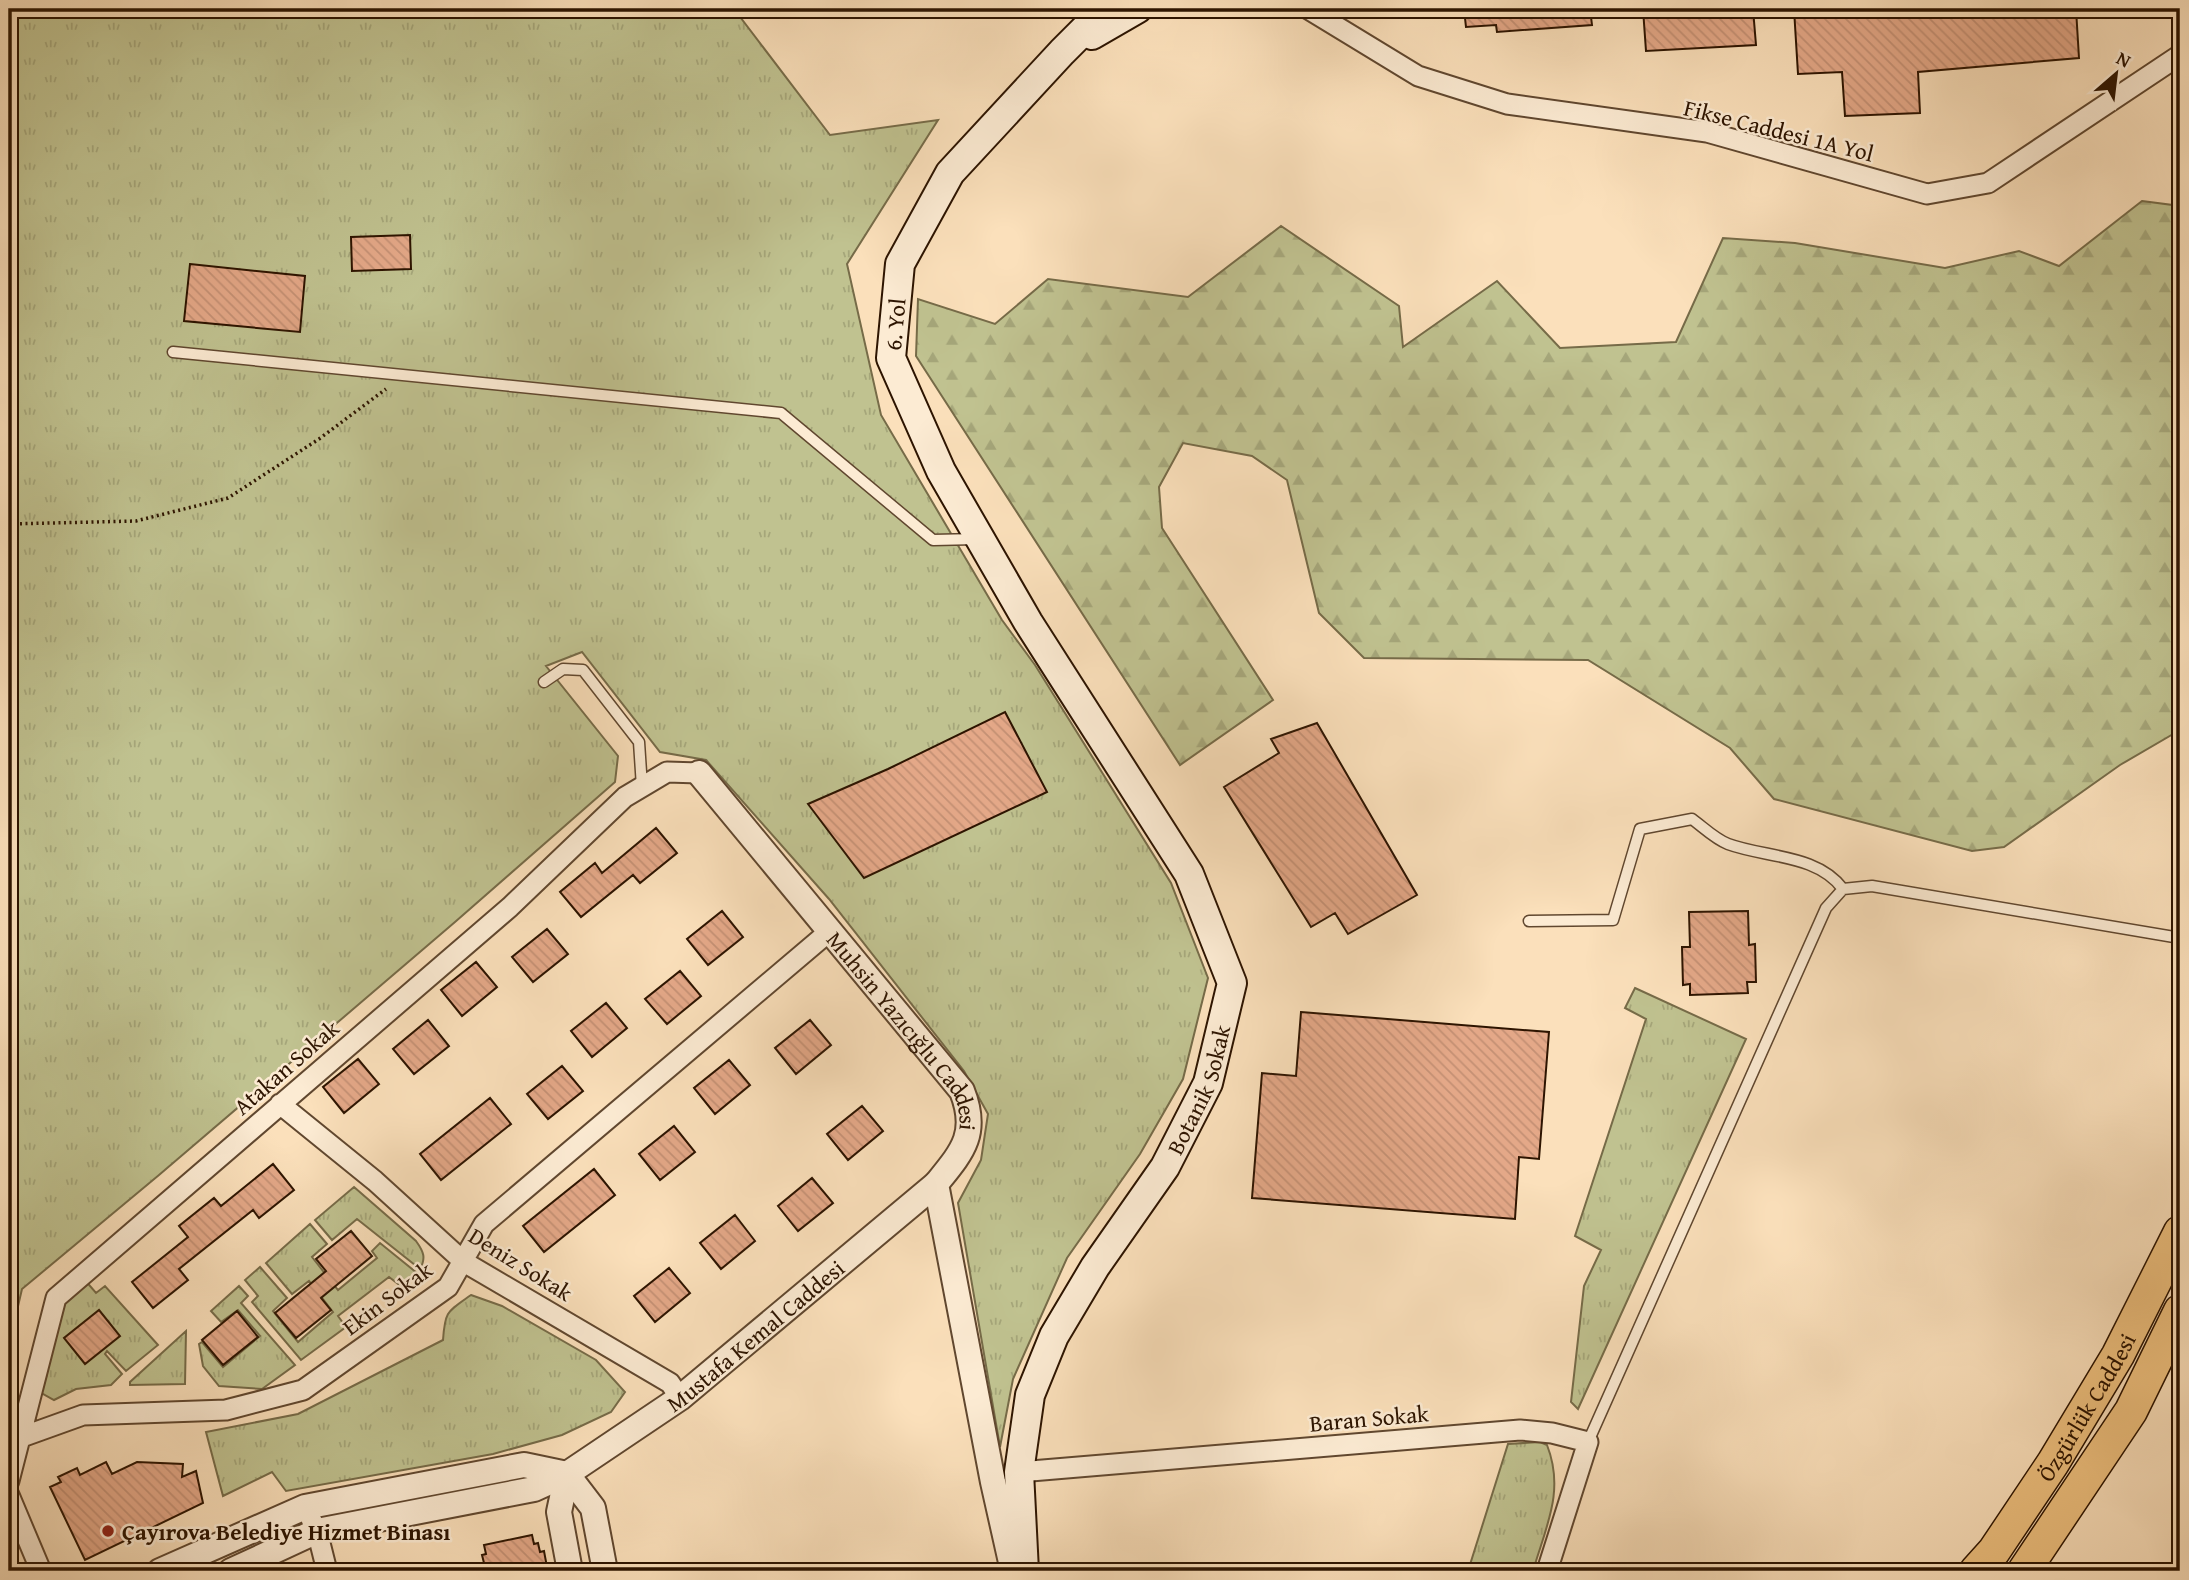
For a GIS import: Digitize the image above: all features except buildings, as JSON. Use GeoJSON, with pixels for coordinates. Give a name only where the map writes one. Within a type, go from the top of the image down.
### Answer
{"type":"FeatureCollection","features":[{"type":"Feature","properties":{"kind":"main road","name":"6. Yol"},"geometry":{"type":"LineString","coordinates":[[1028,622],[942,471],[891,358],[900,264],[950,173],[1105,9]]}},
{"type":"Feature","properties":{"kind":"main road"},"geometry":{"type":"LineString","coordinates":[[1062,52],[1137,9]]}},
{"type":"Feature","properties":{"kind":"main road","name":"Botanik Sokak"},"geometry":{"type":"LineString","coordinates":[[1024,1571],[1019,1472],[1030,1395],[1054,1336],[1095,1266],[1164,1167],[1208,1083],[1232,983],[1189,874],[1028,622]]}},
{"type":"Feature","properties":{"kind":"main road","name":"Özgürlük Caddesi"},"geometry":{"type":"LineString","coordinates":[[1976,1571],[1994,1551],[2053,1463],[2118,1355],[2180,1233]]}},
{"type":"Feature","properties":{"kind":"main road","name":"Özgürlük Caddesi"},"geometry":{"type":"LineString","coordinates":[[2024,1571],[2130,1411],[2180,1311]]}},
{"type":"Feature","properties":{"kind":"street","name":"Fikse Caddesi 1A Yol"},"geometry":{"type":"LineString","coordinates":[[1308,9],[1418,76],[1507,104],[1707,132],[1927,194],[1988,183],[2180,55]]}},
{"type":"Feature","properties":{"kind":"street","name":"Atakan Sokak"},"geometry":{"type":"LineString","coordinates":[[9,1481],[56,1298],[510,907],[625,797],[667,772],[699,773]]}},
{"type":"Feature","properties":{"kind":"street","name":"Muhsin Yazıcığlu Caddesi"},"geometry":{"type":"LineString","coordinates":[[699,773],[962,1091],[969,1108],[969,1133],[955,1160],[936,1184]]}},
{"type":"Feature","properties":{"kind":"street","name":"Ekin Sokak"},"geometry":{"type":"LineString","coordinates":[[19,1438],[83,1415],[226,1410],[303,1390],[447,1287],[484,1224],[831,930]]}},
{"type":"Feature","properties":{"kind":"street","name":"Deniz Sokak"},"geometry":{"type":"LineString","coordinates":[[280,1104],[375,1181],[464,1262],[670,1383],[680,1398]]}},
{"type":"Feature","properties":{"kind":"street"},"geometry":{"type":"LineString","coordinates":[[936,1184],[993,1482],[1013,1571]]}},
{"type":"Feature","properties":{"kind":"street","name":"Mustafa Kemal Caddesi"},"geometry":{"type":"LineString","coordinates":[[231,1571],[317,1531],[534,1489],[567,1474],[680,1398],[936,1184]]}},
{"type":"Feature","properties":{"kind":"street","name":"Baran Sokak"},"geometry":{"type":"LineString","coordinates":[[1019,1472],[1520,1430],[1552,1433],[1588,1442]]}},
{"type":"Feature","properties":{"kind":"street"},"geometry":{"type":"LineString","coordinates":[[1547,1571],[1588,1442]]}},
{"type":"Feature","properties":{"kind":"street"},"geometry":{"type":"LineString","coordinates":[[160,1571],[305,1507],[524,1465],[567,1474],[593,1508],[605,1571]]}},
{"type":"Feature","properties":{"kind":"street"},"geometry":{"type":"LineString","coordinates":[[567,1474],[559,1512],[570,1571]]}},
{"type":"Feature","properties":{"kind":"street"},"geometry":{"type":"LineString","coordinates":[[9,1495],[41,1571]]}},
{"type":"Feature","properties":{"kind":"street"},"geometry":{"type":"LineString","coordinates":[[305,1507],[317,1531],[327,1571]]}},
{"type":"Feature","properties":{"kind":"lane"},"geometry":{"type":"LineString","coordinates":[[173,352],[781,413],[933,540],[981,539]]}},
{"type":"Feature","properties":{"kind":"lane"},"geometry":{"type":"LineString","coordinates":[[544,682],[563,669],[583,670],[639,742],[642,787]]}},
{"type":"Feature","properties":{"kind":"lane"},"geometry":{"type":"LineString","coordinates":[[1529,921],[1613,920],[1640,829],[1692,820],[1727,843],[1812,865],[1835,878],[1843,889]]}},
{"type":"Feature","properties":{"kind":"lane"},"geometry":{"type":"LineString","coordinates":[[1588,1442],[1826,908],[1843,889],[1872,886],[2180,938]]}},
{"type":"Feature","properties":{"kind":"path"},"geometry":{"type":"LineString","coordinates":[[9,524],[136,522],[228,498],[319,439],[404,375]]}},
{"type":"Feature","properties":{"kind":"green space"},"geometry":{"type":"Polygon","coordinates":[[[9,9],[734,9],[830,135],[938,120],[847,264],[881,415],[1002,620],[1035,665],[1171,883],[1208,978],[1183,1079],[1140,1154],[1067,1258],[1013,1379],[1000,1447],[958,1203],[981,1160],[988,1114],[964,1071],[829,899],[706,760],[660,752],[582,652],[546,666],[618,756],[615,782],[455,922],[22,1289],[9,1345],[9,9]]]}},
{"type":"Feature","properties":{"kind":"green space"},"geometry":{"type":"Polygon","coordinates":[[[2142,201],[2180,206],[2180,730],[2120,765],[2004,847],[1972,851],[1774,799],[1730,748],[1588,660],[1364,658],[1319,613],[1287,480],[1252,456],[1183,443],[1159,487],[1162,528],[1273,700],[1180,765],[916,356],[918,299],[995,324],[1048,279],[1188,297],[1281,226],[1399,306],[1403,347],[1497,281],[1560,348],[1676,342],[1723,238],[1795,243],[1945,268],[2019,251],[2059,266],[2142,201]]]}},
{"type":"Feature","properties":{"kind":"green space"},"geometry":{"type":"Polygon","coordinates":[[[1635,988],[1746,1039],[1578,1409],[1571,1402],[1584,1286],[1601,1250],[1575,1236],[1646,1019],[1625,1008],[1635,988]]]}},
{"type":"Feature","properties":{"kind":"green space"},"geometry":{"type":"Polygon","coordinates":[[[354,1187],[416,1241],[423,1255],[420,1269],[357,1219],[332,1240],[315,1220],[354,1187]]]}},
{"type":"Feature","properties":{"kind":"green space"},"geometry":{"type":"Polygon","coordinates":[[[310,1224],[327,1244],[312,1257],[338,1290],[377,1258],[372,1251],[380,1243],[417,1273],[402,1287],[389,1277],[338,1316],[346,1327],[301,1360],[252,1302],[258,1296],[245,1280],[260,1267],[287,1298],[273,1311],[298,1342],[333,1312],[309,1281],[292,1294],[266,1263],[310,1224]]]}},
{"type":"Feature","properties":{"kind":"green space"},"geometry":{"type":"Polygon","coordinates":[[[84,1279],[96,1293],[105,1286],[158,1345],[126,1371],[107,1351],[105,1354],[122,1374],[111,1385],[76,1389],[54,1400],[36,1390],[55,1311],[84,1279]]]}},
{"type":"Feature","properties":{"kind":"green space"},"geometry":{"type":"Polygon","coordinates":[[[239,1286],[248,1296],[241,1303],[295,1365],[262,1389],[219,1386],[203,1366],[199,1344],[202,1342],[223,1367],[260,1336],[238,1310],[221,1322],[211,1311],[239,1286]]]}},
{"type":"Feature","properties":{"kind":"green space"},"geometry":{"type":"Polygon","coordinates":[[[471,1295],[502,1306],[596,1360],[625,1392],[611,1412],[562,1435],[493,1454],[286,1491],[272,1472],[223,1496],[206,1432],[298,1414],[443,1340],[446,1317],[471,1295]]]}},
{"type":"Feature","properties":{"kind":"green space"},"geometry":{"type":"Polygon","coordinates":[[[186,1331],[185,1384],[130,1385],[130,1382],[186,1331]]]}},
{"type":"Feature","properties":{"kind":"green space"},"geometry":{"type":"Polygon","coordinates":[[[1540,1442],[1547,1445],[1552,1462],[1554,1493],[1533,1571],[1468,1571],[1508,1444],[1540,1442]]]}},
{"type":"Feature","properties":{"kind":"place","name":"Çayırova Belediye Hizmet Binası"},"geometry":{"type":"Point","coordinates":[108,1531]}}]}
